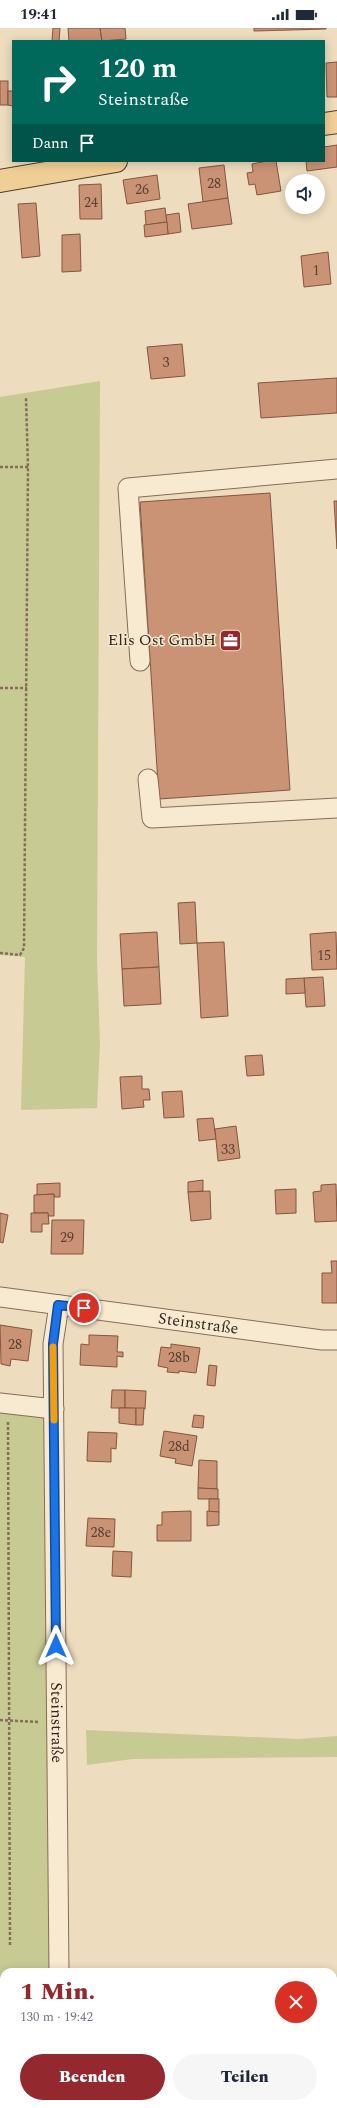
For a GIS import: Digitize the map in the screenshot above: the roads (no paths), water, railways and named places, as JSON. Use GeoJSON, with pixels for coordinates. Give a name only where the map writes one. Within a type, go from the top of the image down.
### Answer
{"type":"FeatureCollection","features":[{"type":"Feature","properties":{"kind":"main road"},"geometry":{"type":"LineString","coordinates":[[325,124],[337,122]]}},
{"type":"Feature","properties":{"kind":"main road"},"geometry":{"type":"LineString","coordinates":[[0,181],[110,162]]}},
{"type":"Feature","properties":{"kind":"street"},"geometry":{"type":"LineString","coordinates":[[140,661],[128,488],[337,469]]}},
{"type":"Feature","properties":{"kind":"street"},"geometry":{"type":"LineString","coordinates":[[148,780],[152,818],[337,808]]}},
{"type":"Feature","properties":{"kind":"street","name":"Steinstraße"},"geometry":{"type":"LineString","coordinates":[[0,1297],[322,1340],[337,1340]]}},
{"type":"Feature","properties":{"kind":"street","name":"Steinstraße"},"geometry":{"type":"LineString","coordinates":[[58,1305],[53,1344],[59,1968]]}},
{"type":"Feature","properties":{"kind":"street"},"geometry":{"type":"LineString","coordinates":[[3,1404],[54,1409]]}},
{"type":"Feature","properties":{"kind":"place","name":"Elis Ost GmbH"},"geometry":{"type":"Point","coordinates":[231,640]}}]}
